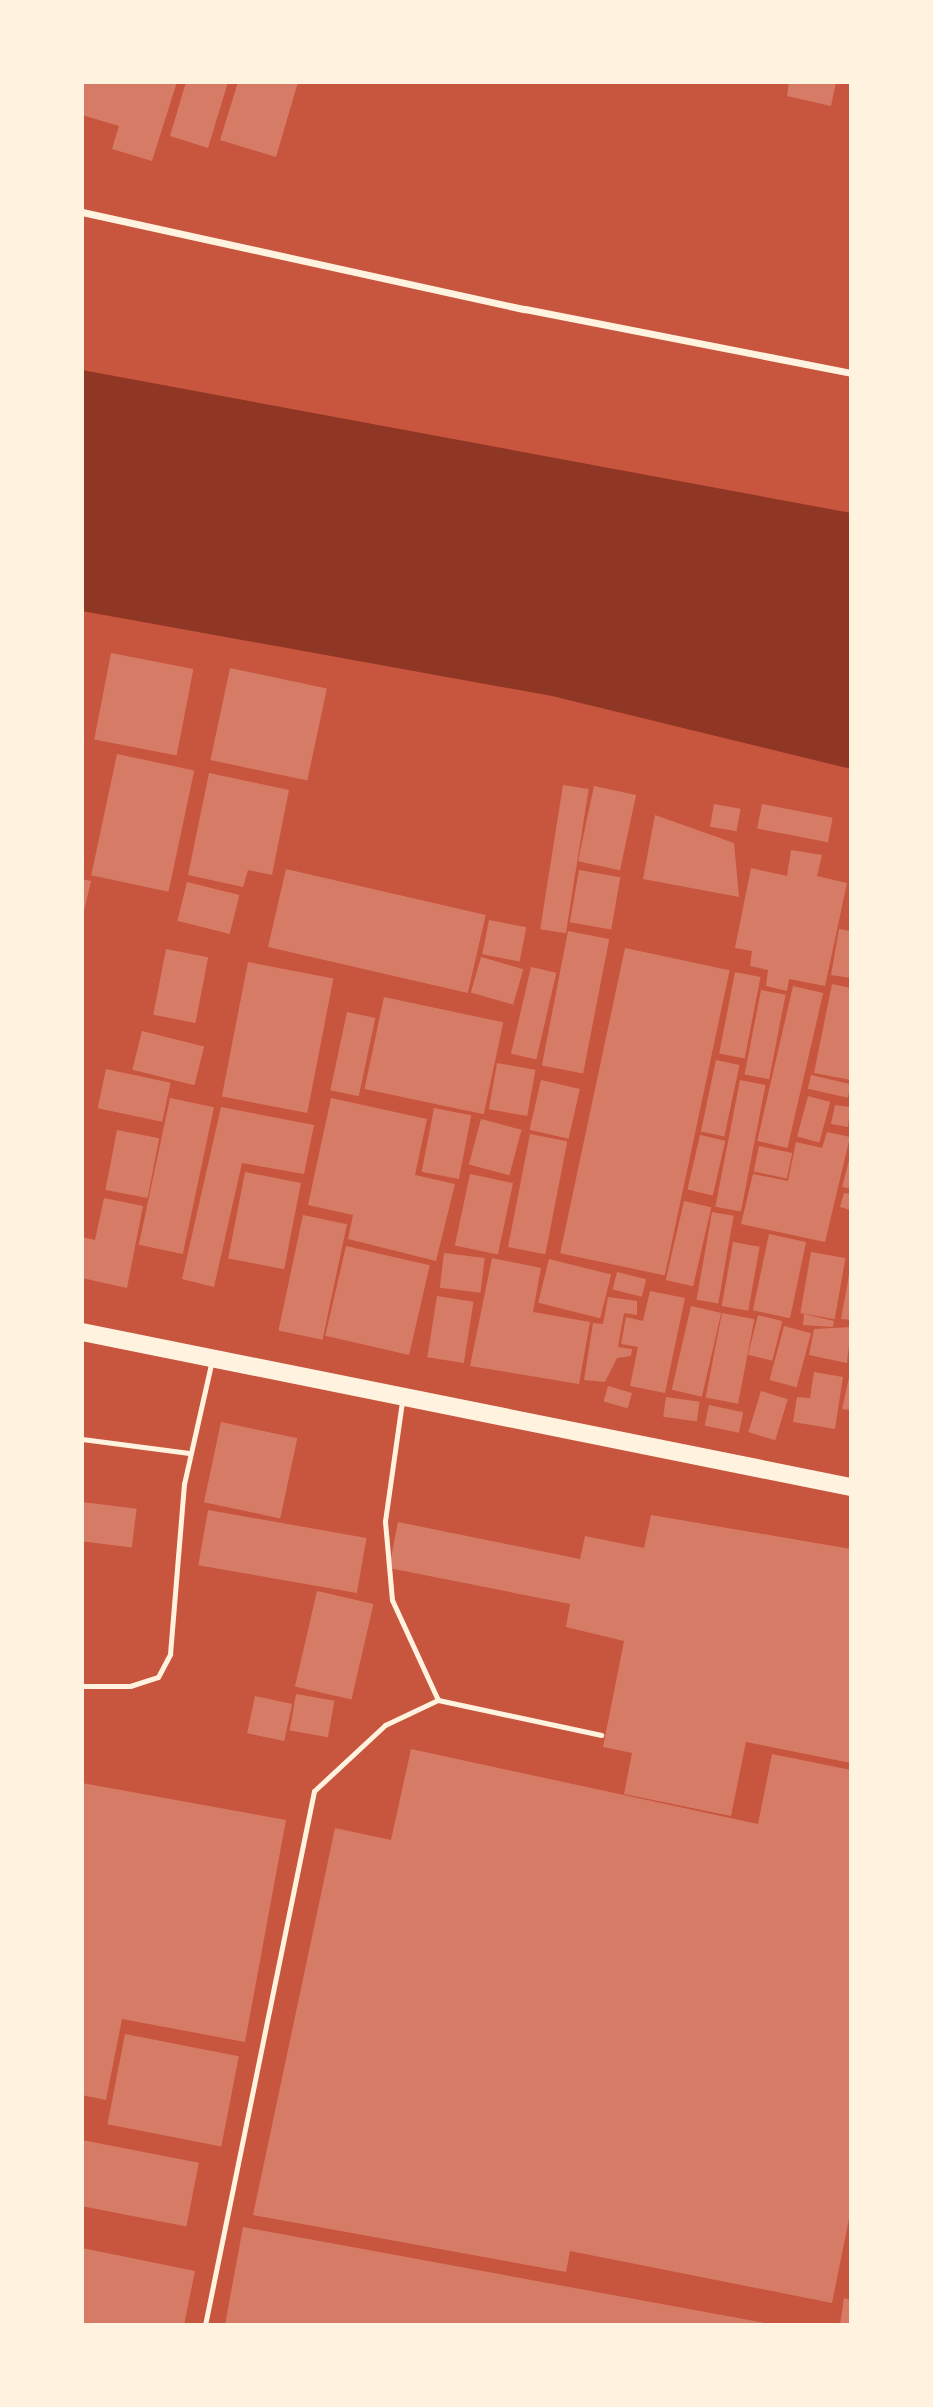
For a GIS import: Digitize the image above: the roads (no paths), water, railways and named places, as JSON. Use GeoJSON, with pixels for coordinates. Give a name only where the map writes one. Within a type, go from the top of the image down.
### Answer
{"type":"FeatureCollection","features":[{"type":"Feature","properties":{"kind":"main road"},"geometry":{"type":"LineString","coordinates":[[82,1332],[851,1487]]}},
{"type":"Feature","properties":{"kind":"street"},"geometry":{"type":"LineString","coordinates":[[82,212],[851,373]]}},
{"type":"Feature","properties":{"kind":"lane"},"geometry":{"type":"LineString","coordinates":[[82,1686],[130,1686],[158,1677],[170,1654],[189,1453],[212,1357]]}},
{"type":"Feature","properties":{"kind":"lane"},"geometry":{"type":"LineString","coordinates":[[402,1398],[385,1521],[392,1600],[438,1700]]}},
{"type":"Feature","properties":{"kind":"lane"},"geometry":{"type":"LineString","coordinates":[[82,1439],[189,1453]]}},
{"type":"Feature","properties":{"kind":"lane"},"geometry":{"type":"LineString","coordinates":[[205,2325],[314,1791],[385,1725],[438,1700],[601,1735]]}}]}
